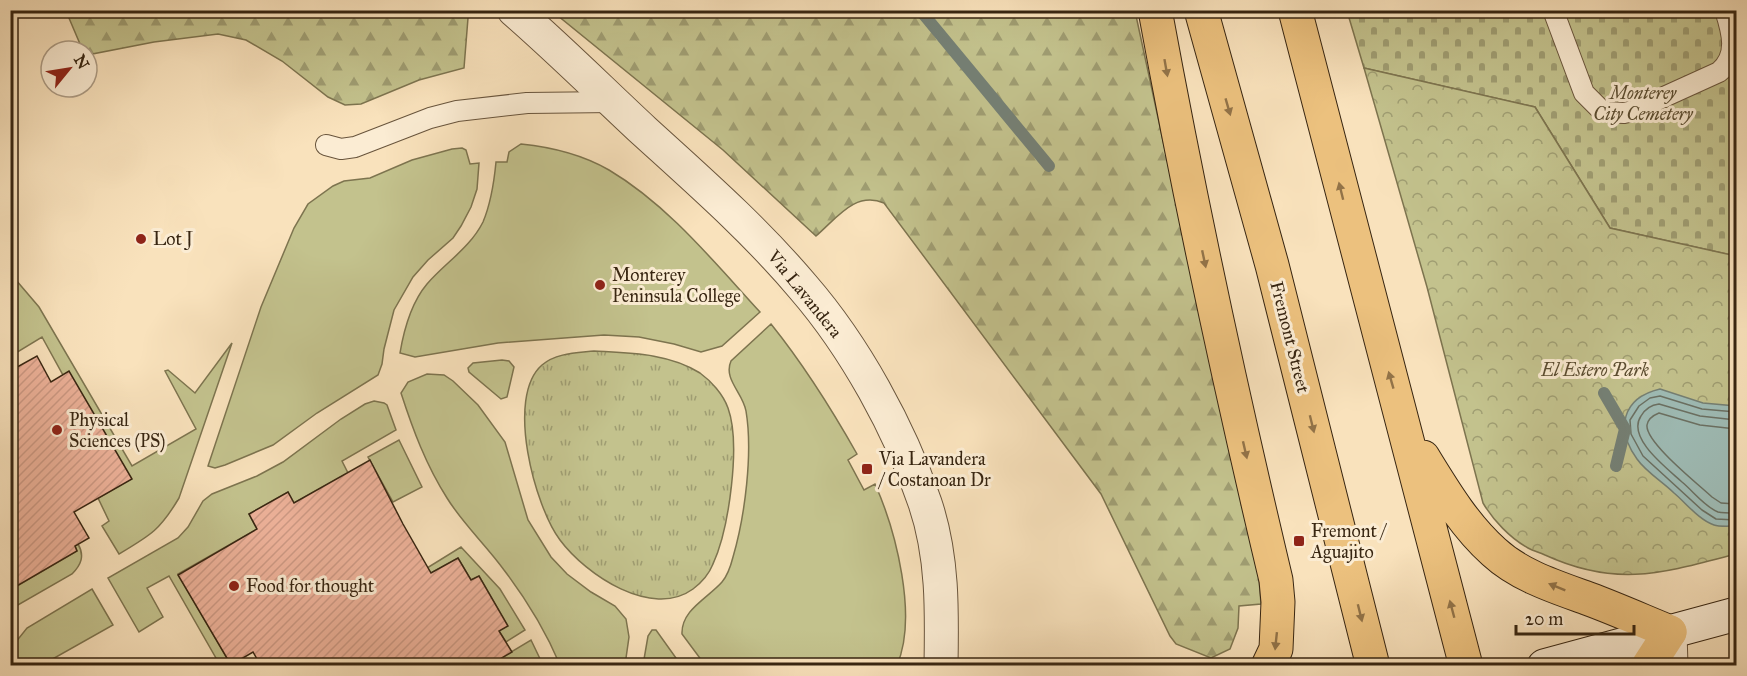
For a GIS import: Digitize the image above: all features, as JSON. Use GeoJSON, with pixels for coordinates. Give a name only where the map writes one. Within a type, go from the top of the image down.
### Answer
{"type":"FeatureCollection","features":[{"type":"Feature","properties":{"kind":"main road"},"geometry":{"type":"LineString","coordinates":[[1155,10],[1181,154],[1233,396],[1276,580],[1278,602],[1276,649],[1268,666]]}},
{"type":"Feature","properties":{"kind":"main road","name":"Fremont Street"},"geometry":{"type":"LineString","coordinates":[[1201,10],[1272,265],[1373,666]]}},
{"type":"Feature","properties":{"kind":"main road"},"geometry":{"type":"LineString","coordinates":[[1295,10],[1466,666]]}},
{"type":"Feature","properties":{"kind":"main road"},"geometry":{"type":"LineString","coordinates":[[1404,426],[1450,502],[1495,554],[1518,569],[1552,585],[1670,632],[1648,666]]}},
{"type":"Feature","properties":{"kind":"street","name":"Via Lavandera"},"geometry":{"type":"LineString","coordinates":[[514,10],[738,218],[805,288],[854,356],[886,410],[926,504],[938,555],[942,607],[941,666]]}},
{"type":"Feature","properties":{"kind":"street"},"geometry":{"type":"LineString","coordinates":[[1544,666],[1737,614]]}},
{"type":"Feature","properties":{"kind":"street"},"geometry":{"type":"LineString","coordinates":[[1670,632],[1671,666]]}},
{"type":"Feature","properties":{"kind":"lane"},"geometry":{"type":"LineString","coordinates":[[1553,10],[1584,93],[1600,109],[1614,113],[1634,111],[1719,72],[1726,66],[1733,52],[1733,43],[1725,10]]}},
{"type":"Feature","properties":{"kind":"lane"},"geometry":{"type":"LineString","coordinates":[[326,145],[341,149],[355,147],[430,118],[458,111],[527,103],[613,102]]}},
{"type":"Feature","properties":{"kind":"green space"},"geometry":{"type":"Polygon","coordinates":[[[66,11],[459,11],[468,18],[464,68],[419,80],[361,104],[345,105],[328,97],[282,61],[246,40],[218,34],[154,42],[99,53],[99,39],[78,39],[66,11]]]}},
{"type":"Feature","properties":{"kind":"green space"},"geometry":{"type":"Polygon","coordinates":[[[552,11],[1135,11],[1237,484],[1258,567],[1261,604],[1239,606],[1238,628],[1230,649],[1211,658],[1176,644],[1101,494],[884,203],[874,200],[855,203],[839,214],[816,236],[723,150],[552,11]]]}},
{"type":"Feature","properties":{"kind":"green space","name":"Monterey City Cemetery"},"geometry":{"type":"Polygon","coordinates":[[[1347,11],[1736,11],[1736,256],[1610,228],[1535,107],[1364,68],[1347,11]]]}},
{"type":"Feature","properties":{"kind":"green space","name":"El Estero Park"},"geometry":{"type":"Polygon","coordinates":[[[1364,68],[1535,107],[1610,228],[1736,256],[1736,554],[1685,567],[1640,574],[1595,571],[1571,565],[1530,549],[1508,534],[1492,516],[1483,503],[1427,287],[1364,68]]]}},
{"type":"Feature","properties":{"kind":"green space"},"geometry":{"type":"Polygon","coordinates":[[[521,144],[544,147],[578,156],[609,170],[631,184],[671,217],[760,312],[722,346],[701,352],[639,337],[604,335],[498,343],[415,357],[400,353],[409,317],[421,291],[478,231],[492,193],[496,162],[507,162],[509,152],[521,144]]]}},
{"type":"Feature","properties":{"kind":"green space"},"geometry":{"type":"Polygon","coordinates":[[[462,148],[466,150],[470,164],[479,163],[477,189],[471,207],[453,238],[413,277],[394,310],[378,375],[317,413],[273,445],[225,465],[215,468],[208,466],[261,307],[294,228],[308,204],[344,181],[370,178],[412,160],[462,148]]]}},
{"type":"Feature","properties":{"kind":"green space"},"geometry":{"type":"Polygon","coordinates":[[[10,273],[39,307],[132,466],[196,429],[165,371],[168,370],[195,393],[232,343],[179,498],[154,531],[119,554],[102,526],[109,521],[98,498],[131,479],[63,375],[42,337],[11,356],[10,273]]]}},
{"type":"Feature","properties":{"kind":"green space"},"geometry":{"type":"Polygon","coordinates":[[[771,324],[817,387],[857,454],[848,460],[864,490],[875,484],[883,503],[897,549],[905,599],[903,645],[897,665],[705,665],[682,634],[686,618],[691,611],[726,576],[741,523],[747,484],[748,428],[744,404],[731,380],[729,368],[731,361],[771,324]]]}},
{"type":"Feature","properties":{"kind":"green space"},"geometry":{"type":"Polygon","coordinates":[[[594,351],[648,355],[688,366],[712,384],[728,408],[732,424],[733,464],[728,509],[719,549],[702,581],[693,589],[677,597],[659,599],[640,596],[603,579],[586,567],[560,540],[541,503],[528,452],[525,426],[526,401],[531,380],[542,365],[554,358],[566,354],[594,351]]]}},
{"type":"Feature","properties":{"kind":"green space"},"geometry":{"type":"Polygon","coordinates":[[[509,361],[514,367],[507,397],[501,399],[469,372],[468,368],[473,363],[509,361]]]}},
{"type":"Feature","properties":{"kind":"green space"},"geometry":{"type":"Polygon","coordinates":[[[427,374],[444,375],[478,405],[505,442],[528,520],[551,557],[567,574],[615,606],[626,619],[629,637],[625,665],[560,665],[528,604],[497,561],[453,508],[426,460],[401,393],[408,382],[427,374]]]}},
{"type":"Feature","properties":{"kind":"green space"},"geometry":{"type":"Polygon","coordinates":[[[374,401],[387,405],[396,430],[342,461],[348,473],[294,503],[288,492],[249,514],[257,529],[178,574],[231,665],[220,665],[169,576],[147,588],[163,617],[139,632],[108,578],[178,538],[188,527],[203,501],[212,494],[257,476],[283,462],[341,419],[374,401]]]}},
{"type":"Feature","properties":{"kind":"green space"},"geometry":{"type":"Polygon","coordinates":[[[399,440],[422,487],[393,502],[368,457],[399,440]]]}},
{"type":"Feature","properties":{"kind":"green space"},"geometry":{"type":"Polygon","coordinates":[[[78,544],[81,560],[72,574],[11,609],[10,590],[77,551],[75,546],[78,544]]]}},
{"type":"Feature","properties":{"kind":"green space"},"geometry":{"type":"Polygon","coordinates":[[[461,547],[500,589],[525,630],[506,642],[499,631],[507,625],[479,576],[471,580],[458,558],[431,573],[427,568],[461,547]]]}},
{"type":"Feature","properties":{"kind":"green space"},"geometry":{"type":"Polygon","coordinates":[[[92,589],[113,625],[42,665],[11,665],[11,648],[27,628],[92,589]]]}},
{"type":"Feature","properties":{"kind":"green space"},"geometry":{"type":"Polygon","coordinates":[[[652,630],[656,630],[681,665],[643,665],[648,636],[652,630]]]}},
{"type":"Feature","properties":{"kind":"green space"},"geometry":{"type":"Polygon","coordinates":[[[531,640],[543,665],[488,666],[531,640]]]}},
{"type":"Feature","properties":{"kind":"water"},"geometry":{"type":"Polygon","coordinates":[[[1660,389],[1703,403],[1736,406],[1736,526],[1716,526],[1708,523],[1645,468],[1630,448],[1625,426],[1630,407],[1647,393],[1660,389]]]}},
{"type":"Feature","properties":{"kind":"building","name":"Physical Sciences (PS)"},"geometry":{"type":"Polygon","coordinates":[[[37,356],[51,382],[69,371],[132,479],[74,512],[89,538],[75,546],[77,551],[10,590],[10,371],[37,356]]]}},
{"type":"Feature","properties":{"kind":"building"},"geometry":{"type":"Polygon","coordinates":[[[370,460],[431,573],[458,558],[471,580],[479,576],[508,626],[499,631],[512,652],[488,666],[261,666],[253,652],[231,665],[178,575],[257,529],[249,514],[288,492],[294,503],[370,460]]]}},
{"type":"Feature","properties":{"kind":"waterway"},"geometry":{"type":"LineString","coordinates":[[920,10],[1049,166]]}},
{"type":"Feature","properties":{"kind":"waterway"},"geometry":{"type":"LineString","coordinates":[[1604,393],[1625,429],[1616,466]]}},
{"type":"Feature","properties":{"kind":"place","name":"Lot J"},"geometry":{"type":"Point","coordinates":[141,239]}},
{"type":"Feature","properties":{"kind":"place","name":"Monterey Peninsula College"},"geometry":{"type":"Point","coordinates":[600,285]}},
{"type":"Feature","properties":{"kind":"place","name":"Physical Sciences (PS)"},"geometry":{"type":"Point","coordinates":[57,430]}},
{"type":"Feature","properties":{"kind":"place","name":"Via Lavandera / Costanoan Dr"},"geometry":{"type":"Point","coordinates":[867,469]}},
{"type":"Feature","properties":{"kind":"place","name":"Fremont / Aguajito"},"geometry":{"type":"Point","coordinates":[1299,541]}},
{"type":"Feature","properties":{"kind":"place","name":"Food for thought"},"geometry":{"type":"Point","coordinates":[234,586]}}]}
